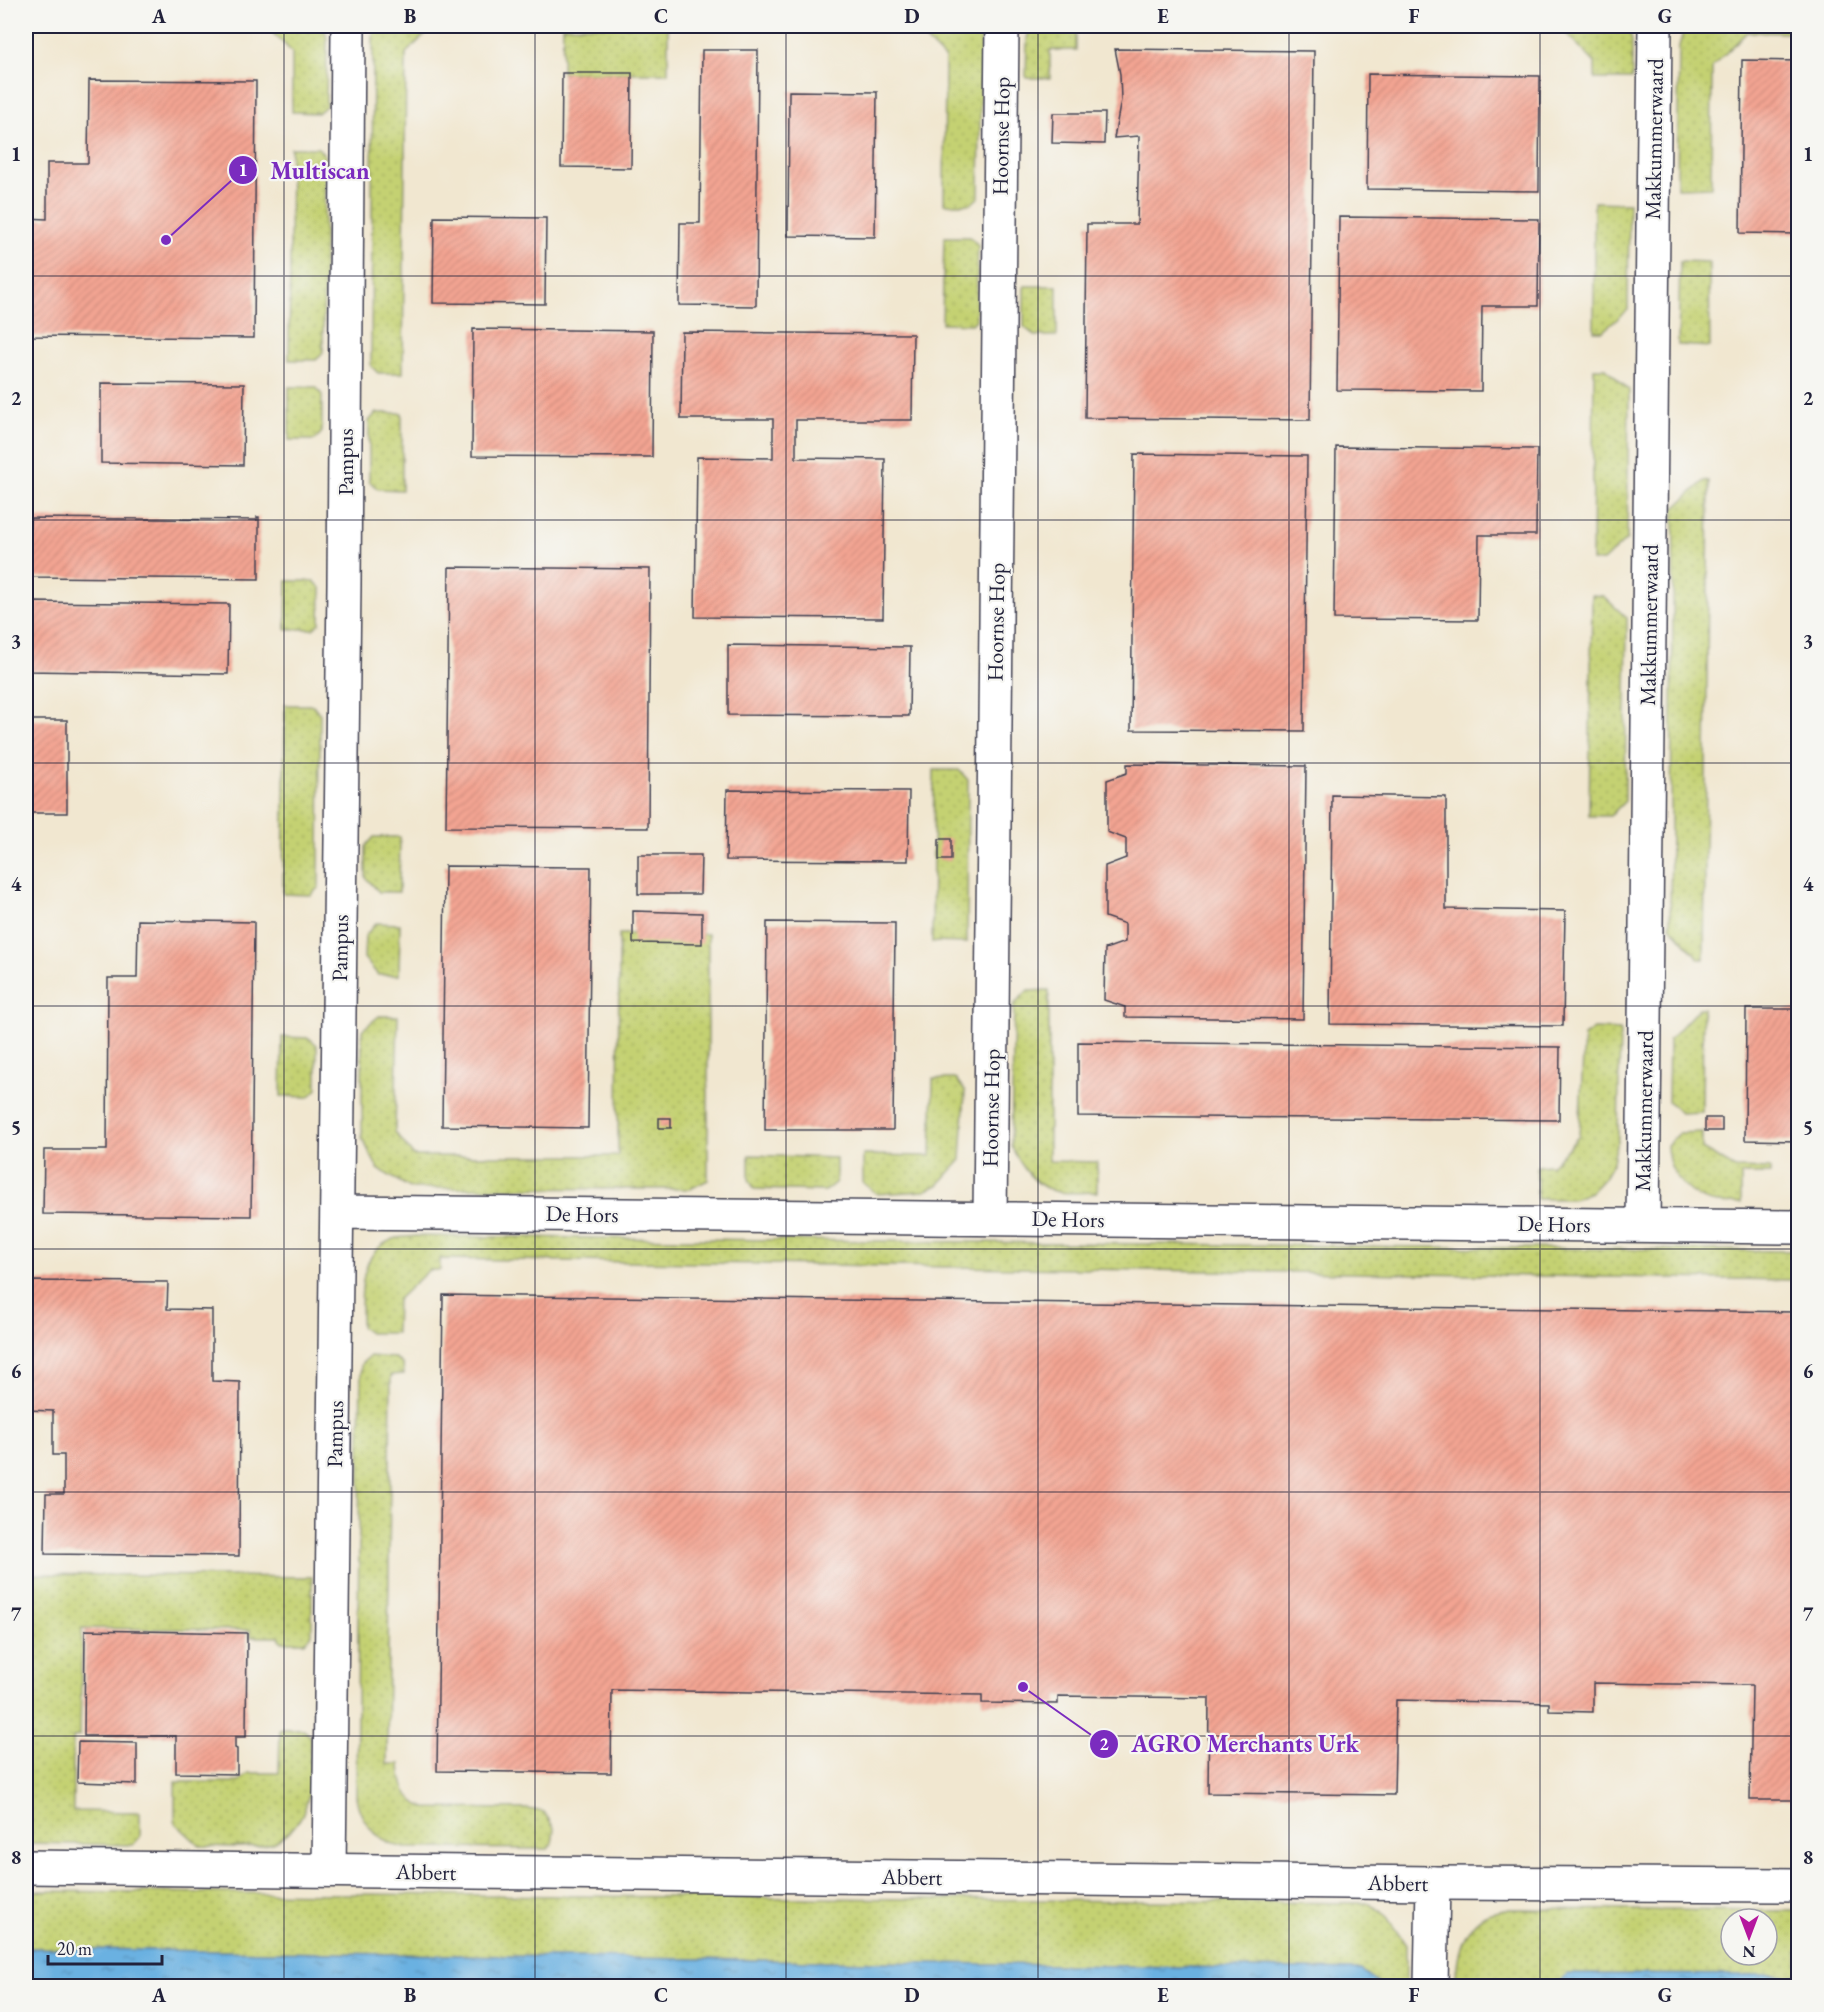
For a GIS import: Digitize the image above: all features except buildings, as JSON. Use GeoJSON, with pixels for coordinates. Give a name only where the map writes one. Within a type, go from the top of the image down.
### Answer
{"type":"FeatureCollection","features":[{"type":"Feature","properties":{"kind":"street","name":"Pampus"},"geometry":{"type":"LineString","coordinates":[[329,1870],[338,1212],[348,26]]}},
{"type":"Feature","properties":{"kind":"street","name":"Hoornse Hop"},"geometry":{"type":"LineString","coordinates":[[990,1218],[1002,26]]}},
{"type":"Feature","properties":{"kind":"street","name":"Makkummerwaard"},"geometry":{"type":"LineString","coordinates":[[1643,1225],[1655,26]]}},
{"type":"Feature","properties":{"kind":"street","name":"De Hors"},"geometry":{"type":"LineString","coordinates":[[338,1212],[1798,1227]]}},
{"type":"Feature","properties":{"kind":"street","name":"Abbert"},"geometry":{"type":"LineString","coordinates":[[26,1868],[1798,1885]]}},
{"type":"Feature","properties":{"kind":"street"},"geometry":{"type":"LineString","coordinates":[[1431,1986],[1433,1883]]}},
{"type":"Feature","properties":{"kind":"green space"},"geometry":{"type":"Polygon","coordinates":[[[266,26],[324,26],[327,39],[326,106],[318,113],[292,112],[292,52],[266,26]]]}},
{"type":"Feature","properties":{"kind":"green space"},"geometry":{"type":"Polygon","coordinates":[[[375,26],[434,26],[406,53],[403,373],[378,373],[371,366],[373,36],[375,26]]]}},
{"type":"Feature","properties":{"kind":"green space"},"geometry":{"type":"Polygon","coordinates":[[[563,26],[668,26],[668,73],[562,73],[563,26]]]}},
{"type":"Feature","properties":{"kind":"green space"},"geometry":{"type":"Polygon","coordinates":[[[912,26],[977,27],[981,41],[979,197],[971,204],[944,204],[945,59],[912,26]]]}},
{"type":"Feature","properties":{"kind":"green space"},"geometry":{"type":"Polygon","coordinates":[[[1030,26],[1079,26],[1076,33],[1076,50],[1050,50],[1050,78],[1026,78],[1027,39],[1030,26]]]}},
{"type":"Feature","properties":{"kind":"green space"},"geometry":{"type":"Polygon","coordinates":[[[1559,26],[1628,26],[1632,41],[1632,79],[1595,79],[1595,63],[1564,31],[1559,31],[1559,26]]]}},
{"type":"Feature","properties":{"kind":"green space"},"geometry":{"type":"Polygon","coordinates":[[[1685,26],[1798,26],[1798,33],[1747,32],[1712,67],[1711,187],[1677,188],[1679,46],[1685,26]]]}},
{"type":"Feature","properties":{"kind":"green space"},"geometry":{"type":"Polygon","coordinates":[[[291,148],[318,148],[325,155],[323,352],[316,360],[289,360],[291,148]]]}},
{"type":"Feature","properties":{"kind":"green space"},"geometry":{"type":"Polygon","coordinates":[[[1594,202],[1629,203],[1628,310],[1603,331],[1594,331],[1594,202]]]}},
{"type":"Feature","properties":{"kind":"green space"},"geometry":{"type":"Polygon","coordinates":[[[944,237],[970,237],[978,245],[976,320],[972,324],[942,323],[944,237]]]}},
{"type":"Feature","properties":{"kind":"green space"},"geometry":{"type":"Polygon","coordinates":[[[1680,261],[1709,262],[1710,347],[1678,345],[1680,261]]]}},
{"type":"Feature","properties":{"kind":"green space"},"geometry":{"type":"Polygon","coordinates":[[[1024,286],[1057,286],[1057,336],[1035,336],[1024,327],[1024,286]]]}},
{"type":"Feature","properties":{"kind":"green space"},"geometry":{"type":"Polygon","coordinates":[[[1594,368],[1606,368],[1629,390],[1627,539],[1603,561],[1592,561],[1594,368]]]}},
{"type":"Feature","properties":{"kind":"green space"},"geometry":{"type":"Polygon","coordinates":[[[289,387],[316,387],[322,395],[322,432],[315,440],[289,440],[289,387]]]}},
{"type":"Feature","properties":{"kind":"green space"},"geometry":{"type":"Polygon","coordinates":[[[376,413],[402,413],[402,490],[378,489],[369,481],[369,421],[376,413]]]}},
{"type":"Feature","properties":{"kind":"green space"},"geometry":{"type":"Polygon","coordinates":[[[1704,481],[1709,481],[1704,959],[1699,959],[1670,926],[1674,509],[1704,481]]]}},
{"type":"Feature","properties":{"kind":"green space"},"geometry":{"type":"Polygon","coordinates":[[[287,581],[314,581],[321,588],[320,623],[313,629],[286,629],[287,581]]]}},
{"type":"Feature","properties":{"kind":"green space"},"geometry":{"type":"Polygon","coordinates":[[[1592,595],[1603,596],[1627,618],[1625,801],[1610,816],[1589,816],[1592,595]]]}},
{"type":"Feature","properties":{"kind":"green space"},"geometry":{"type":"Polygon","coordinates":[[[285,705],[313,705],[320,714],[319,887],[311,895],[283,894],[285,705]]]}},
{"type":"Feature","properties":{"kind":"green space"},"geometry":{"type":"Polygon","coordinates":[[[934,770],[959,770],[968,780],[967,943],[932,942],[934,770]]]}},
{"type":"Feature","properties":{"kind":"green space"},"geometry":{"type":"Polygon","coordinates":[[[374,837],[400,837],[399,892],[379,892],[366,878],[366,846],[374,837]]]}},
{"type":"Feature","properties":{"kind":"green space"},"geometry":{"type":"Polygon","coordinates":[[[376,923],[400,924],[399,975],[378,975],[364,958],[365,936],[376,923]]]}},
{"type":"Feature","properties":{"kind":"green space"},"geometry":{"type":"Polygon","coordinates":[[[619,934],[708,934],[708,1180],[690,1189],[410,1188],[378,1169],[362,1138],[362,1030],[379,1016],[398,1016],[395,1132],[414,1156],[618,1156],[619,934]]]}},
{"type":"Feature","properties":{"kind":"green space"},"geometry":{"type":"Polygon","coordinates":[[[1049,990],[1049,1161],[1097,1162],[1097,1192],[1063,1193],[1042,1186],[1029,1175],[1011,1146],[1014,1005],[1027,991],[1049,990]]]}},
{"type":"Feature","properties":{"kind":"green space"},"geometry":{"type":"Polygon","coordinates":[[[1699,1008],[1703,1008],[1702,1112],[1680,1113],[1668,1101],[1669,1040],[1699,1008]]]}},
{"type":"Feature","properties":{"kind":"green space"},"geometry":{"type":"Polygon","coordinates":[[[1594,1029],[1620,1030],[1618,1137],[1613,1162],[1604,1178],[1591,1192],[1573,1199],[1537,1199],[1537,1166],[1552,1165],[1579,1136],[1584,1036],[1594,1029]]]}},
{"type":"Feature","properties":{"kind":"green space"},"geometry":{"type":"Polygon","coordinates":[[[282,1037],[309,1038],[317,1045],[317,1089],[309,1097],[281,1096],[282,1037]]]}},
{"type":"Feature","properties":{"kind":"green space"},"geometry":{"type":"Polygon","coordinates":[[[933,1079],[956,1079],[965,1091],[961,1160],[938,1185],[925,1191],[877,1194],[863,1183],[863,1155],[931,1156],[933,1079]]]}},
{"type":"Feature","properties":{"kind":"green space"},"geometry":{"type":"Polygon","coordinates":[[[1702,1132],[1702,1149],[1735,1168],[1770,1169],[1770,1174],[1741,1174],[1741,1203],[1720,1203],[1697,1196],[1681,1183],[1675,1174],[1667,1145],[1679,1133],[1702,1132]]]}},
{"type":"Feature","properties":{"kind":"green space"},"geometry":{"type":"Polygon","coordinates":[[[749,1155],[836,1158],[836,1182],[825,1191],[754,1189],[749,1179],[749,1155]]]}},
{"type":"Feature","properties":{"kind":"green space"},"geometry":{"type":"Polygon","coordinates":[[[416,1236],[1798,1251],[1798,1280],[440,1259],[440,1270],[429,1270],[397,1300],[396,1333],[369,1333],[361,1327],[362,1288],[368,1263],[374,1252],[384,1244],[397,1238],[416,1236]]]}},
{"type":"Feature","properties":{"kind":"green space"},"geometry":{"type":"Polygon","coordinates":[[[370,1356],[395,1358],[403,1365],[404,1374],[391,1375],[387,1764],[400,1764],[402,1778],[409,1796],[425,1808],[528,1809],[544,1812],[554,1828],[552,1844],[548,1849],[405,1848],[379,1837],[366,1823],[358,1806],[356,1797],[361,1364],[370,1356]]]}},
{"type":"Feature","properties":{"kind":"green space"},"geometry":{"type":"Polygon","coordinates":[[[26,1574],[312,1577],[312,1634],[305,1642],[282,1642],[279,1637],[251,1637],[250,1630],[82,1628],[80,1736],[73,1737],[73,1811],[140,1812],[140,1837],[133,1845],[26,1843],[26,1574]]]}},
{"type":"Feature","properties":{"kind":"green space"},"geometry":{"type":"Polygon","coordinates":[[[280,1729],[304,1729],[310,1737],[309,1790],[302,1815],[285,1835],[273,1843],[244,1847],[200,1846],[175,1823],[175,1782],[238,1782],[249,1773],[279,1773],[280,1729]]]}},
{"type":"Feature","properties":{"kind":"green space"},"geometry":{"type":"Polygon","coordinates":[[[26,1891],[1370,1903],[1387,1917],[1406,1945],[1406,1986],[1383,1986],[1361,1970],[26,1948],[26,1891]]]}},
{"type":"Feature","properties":{"kind":"green space"},"geometry":{"type":"Polygon","coordinates":[[[1509,1909],[1719,1910],[1719,1967],[1779,1967],[1779,1911],[1798,1911],[1798,1975],[1567,1974],[1555,1986],[1455,1986],[1461,1946],[1465,1937],[1476,1921],[1494,1912],[1509,1909]]]}},
{"type":"Feature","properties":{"kind":"water"},"geometry":{"type":"Polygon","coordinates":[[[26,1948],[1361,1970],[1383,1986],[26,1986],[26,1948]]]}},
{"type":"Feature","properties":{"kind":"water"},"geometry":{"type":"Polygon","coordinates":[[[1567,1974],[1798,1975],[1798,1986],[1555,1986],[1567,1974]]]}},
{"type":"Feature","properties":{"kind":"place","name":"Multiscan"},"geometry":{"type":"Point","coordinates":[166,240]}},
{"type":"Feature","properties":{"kind":"place","name":"AGRO Merchants Urk"},"geometry":{"type":"Point","coordinates":[1023,1687]}}]}
